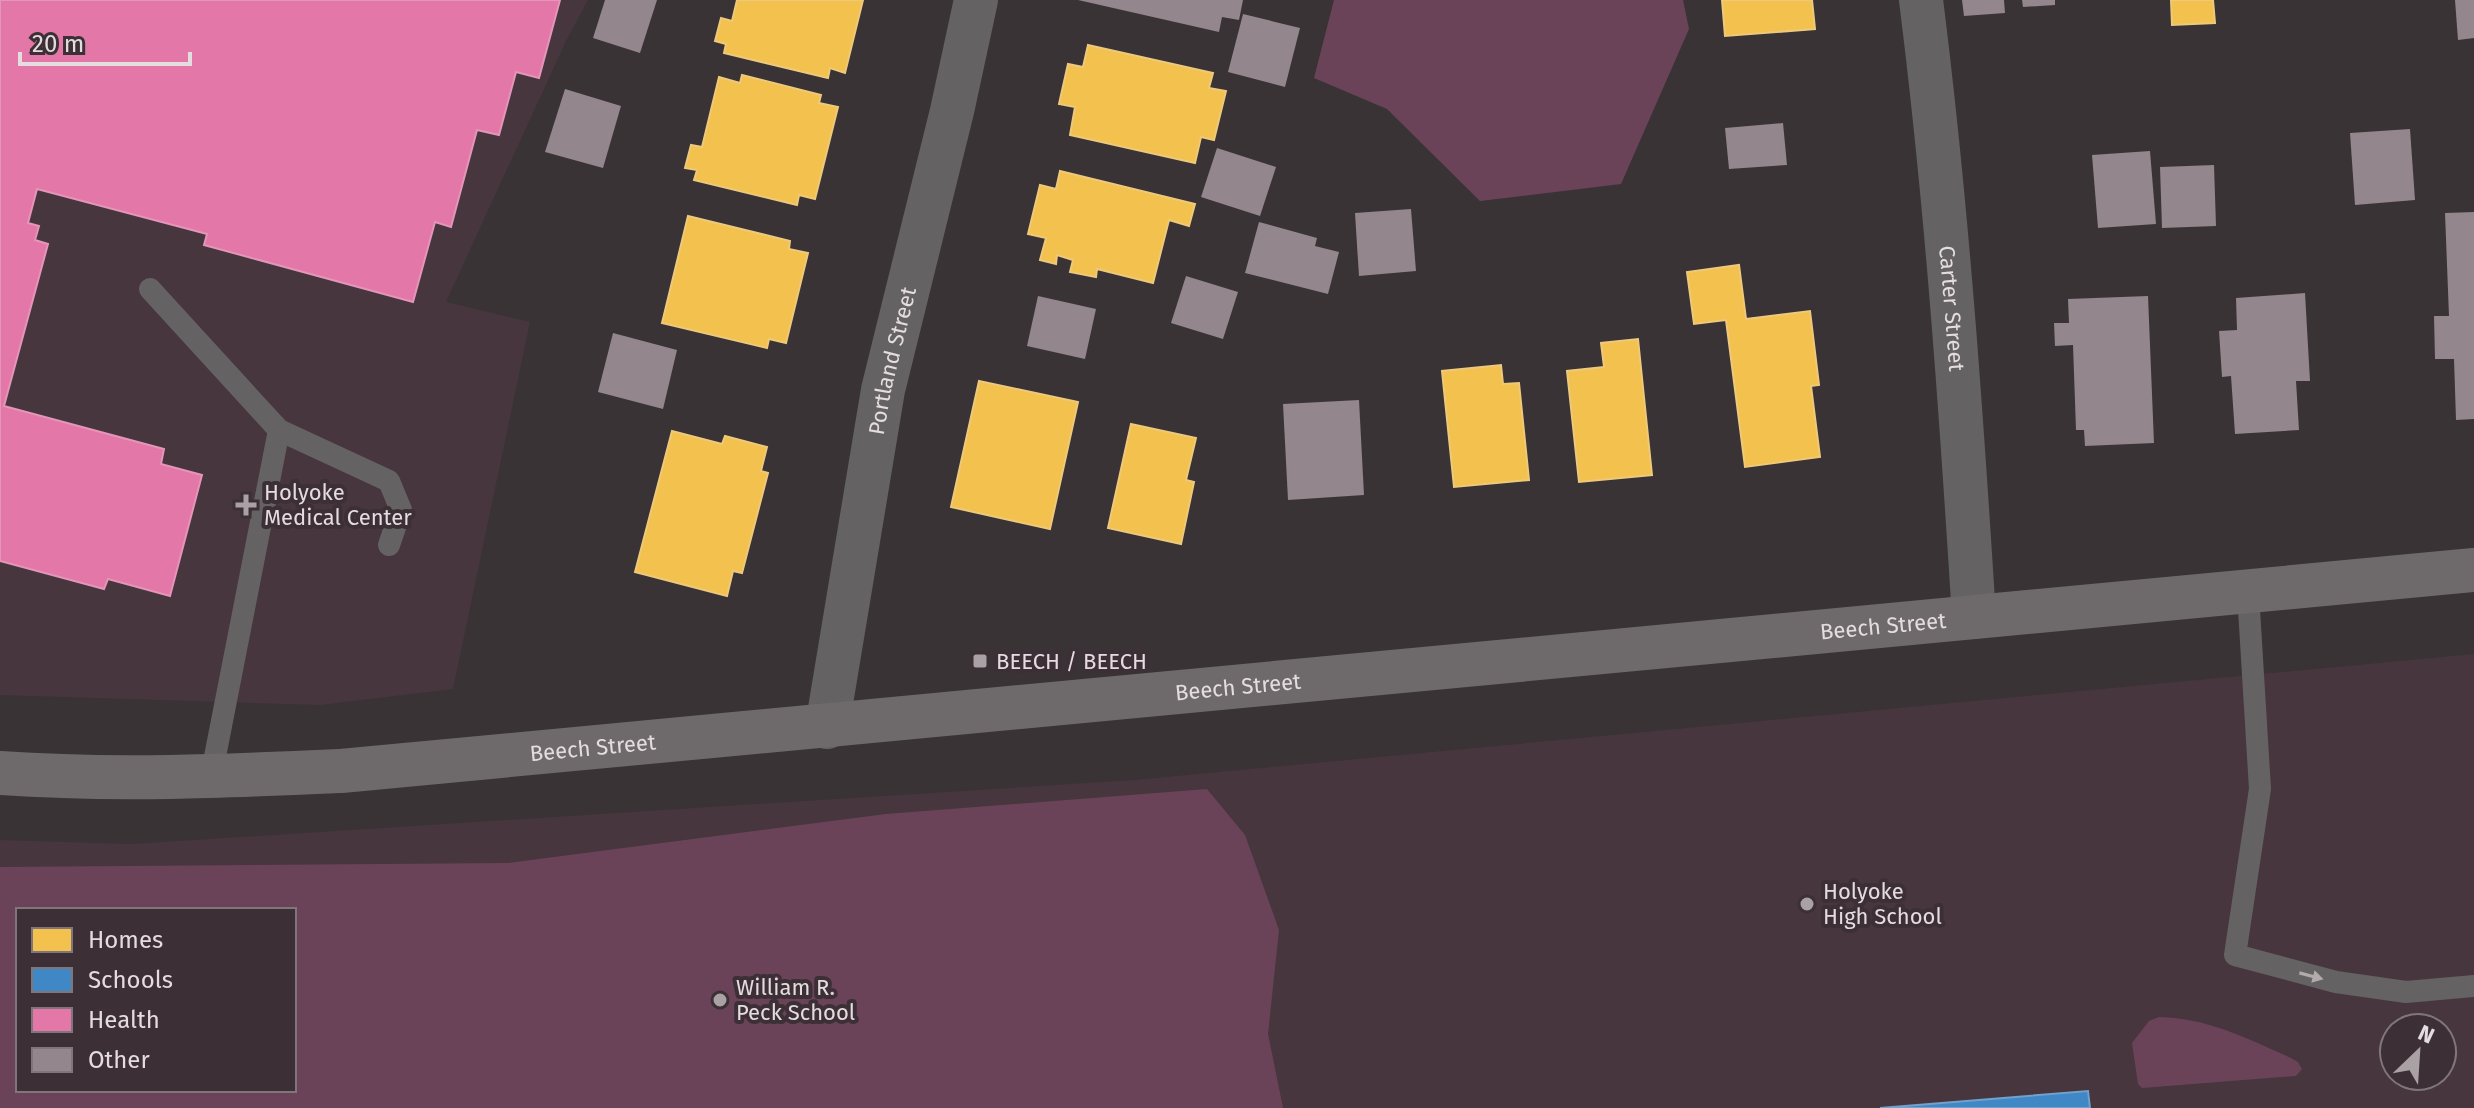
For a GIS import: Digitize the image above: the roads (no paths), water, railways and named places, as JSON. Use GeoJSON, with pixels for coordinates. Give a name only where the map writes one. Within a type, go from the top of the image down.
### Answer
{"type":"FeatureCollection","features":[{"type":"Feature","properties":{"kind":"main road","name":"Beech Street"},"geometry":{"type":"LineString","coordinates":[[0,773],[55,777],[211,777],[341,771],[2474,570]]}},
{"type":"Feature","properties":{"kind":"street","name":"Portland Street"},"geometry":{"type":"LineString","coordinates":[[827,727],[883,390],[952,111],[976,0]]}},
{"type":"Feature","properties":{"kind":"street","name":"Carter Street"},"geometry":{"type":"LineString","coordinates":[[1921,0],[1952,280],[1974,617]]}},
{"type":"Feature","properties":{"kind":"lane"},"geometry":{"type":"LineString","coordinates":[[150,289],[279,430],[389,481],[401,510],[389,545]]}},
{"type":"Feature","properties":{"kind":"lane"},"geometry":{"type":"LineString","coordinates":[[211,777],[279,430]]}},
{"type":"Feature","properties":{"kind":"lane"},"geometry":{"type":"LineString","coordinates":[[2248,593],[2260,789],[2235,955],[2336,982],[2406,992],[2474,986]]}},
{"type":"Feature","properties":{"kind":"place","name":"Holyoke Medical Center"},"geometry":{"type":"Point","coordinates":[246,505]}},
{"type":"Feature","properties":{"kind":"place","name":"BEECH / BEECH"},"geometry":{"type":"Point","coordinates":[980,661]}},
{"type":"Feature","properties":{"kind":"place","name":"Holyoke High School"},"geometry":{"type":"Point","coordinates":[1807,904]}},
{"type":"Feature","properties":{"kind":"place","name":"William R. Peck School"},"geometry":{"type":"Point","coordinates":[720,1000]}}]}
